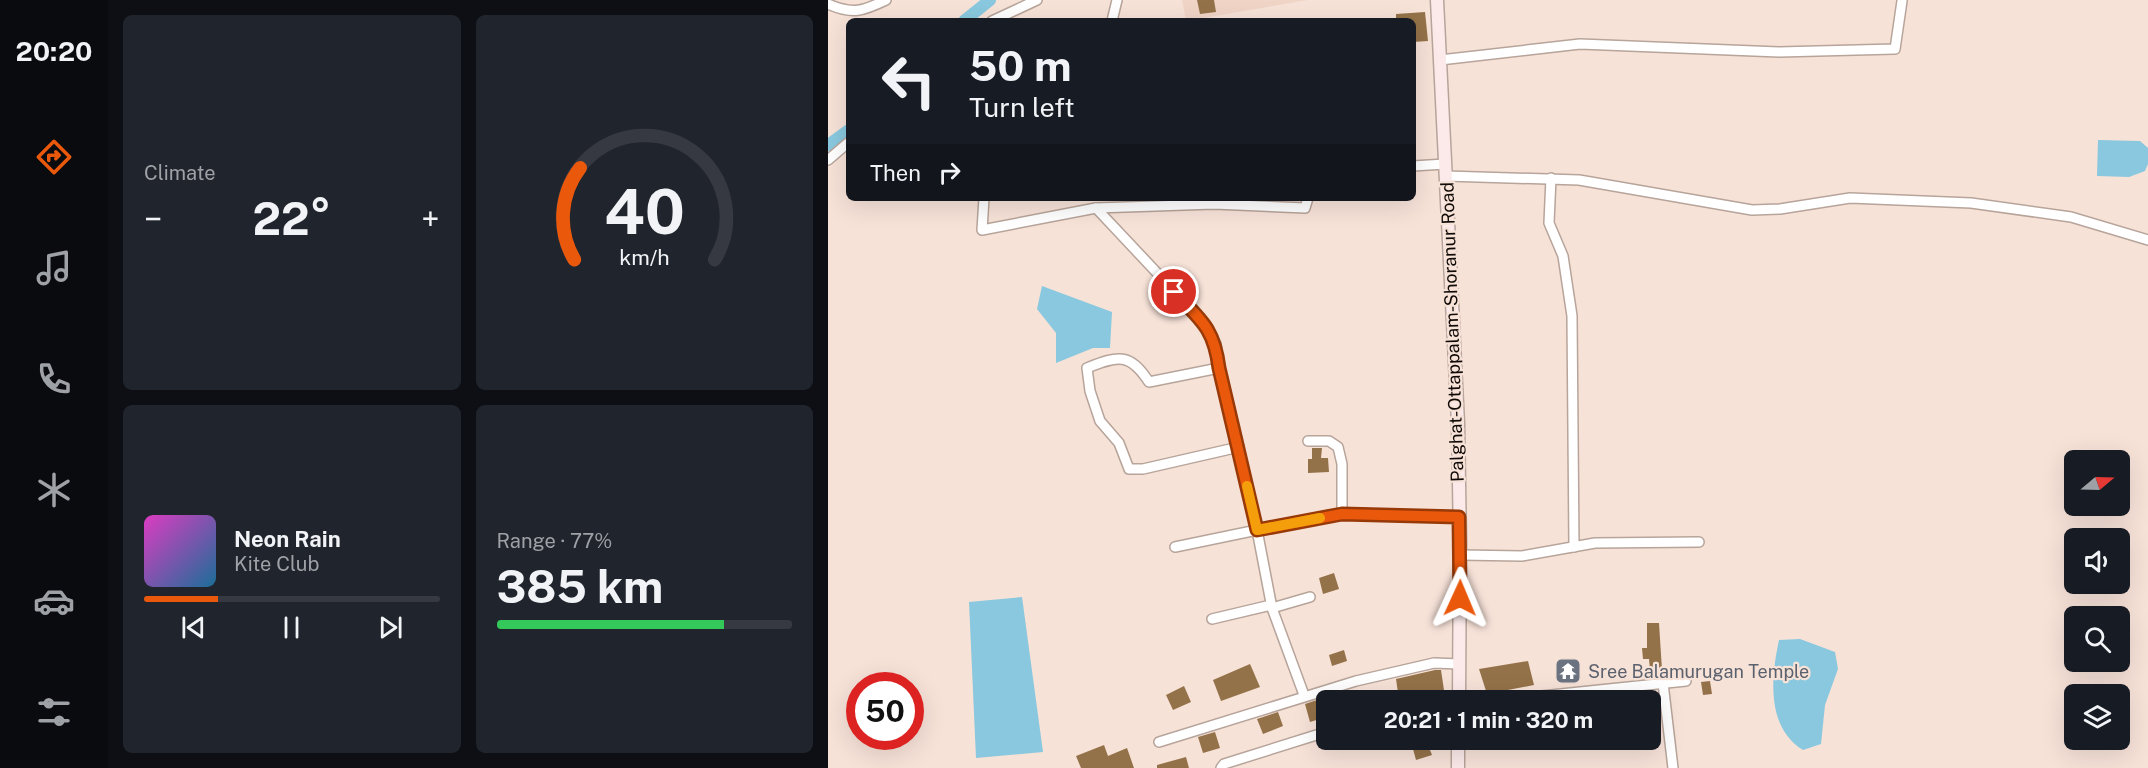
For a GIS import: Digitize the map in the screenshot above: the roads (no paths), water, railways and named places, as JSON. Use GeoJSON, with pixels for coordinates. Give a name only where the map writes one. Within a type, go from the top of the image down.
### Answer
{"type":"FeatureCollection","features":[{"type":"Feature","properties":{"kind":"main road","name":"Palghat-Ottappalam-Shoranur Road"},"geometry":{"type":"LineString","coordinates":[[1440,1],[1440,60],[1458,423],[1459,690]]}},
{"type":"Feature","properties":{"kind":"main road"},"geometry":{"type":"LineString","coordinates":[[1458,750],[1458,768]]}},
{"type":"Feature","properties":{"kind":"street"},"geometry":{"type":"LineString","coordinates":[[828,4],[842,10],[863,11],[886,0]]}},
{"type":"Feature","properties":{"kind":"street"},"geometry":{"type":"LineString","coordinates":[[997,18],[1018,4],[1037,0]]}},
{"type":"Feature","properties":{"kind":"street"},"geometry":{"type":"LineString","coordinates":[[1113,18],[1117,0]]}},
{"type":"Feature","properties":{"kind":"street"},"geometry":{"type":"LineString","coordinates":[[1440,60],[1580,44],[1779,52],[1894,49],[1902,2]]}},
{"type":"Feature","properties":{"kind":"street"},"geometry":{"type":"LineString","coordinates":[[828,160],[846,145]]}},
{"type":"Feature","properties":{"kind":"street"},"geometry":{"type":"LineString","coordinates":[[1416,166],[1579,180],[1752,210],[1780,209],[1850,198],[1971,203],[2071,217],[2148,240]]}},
{"type":"Feature","properties":{"kind":"street"},"geometry":{"type":"LineString","coordinates":[[1551,178],[1549,223],[1563,256],[1572,316],[1574,547]]}},
{"type":"Feature","properties":{"kind":"street"},"geometry":{"type":"LineString","coordinates":[[984,201],[982,230],[1096,208],[1233,201],[1305,208],[1307,201]]}},
{"type":"Feature","properties":{"kind":"street"},"geometry":{"type":"LineString","coordinates":[[1096,208],[1206,326],[1216,344],[1219,368],[1257,530],[1271,607],[1304,695]]}},
{"type":"Feature","properties":{"kind":"street"},"geometry":{"type":"LineString","coordinates":[[1219,368],[1149,382],[1137,364],[1127,358],[1103,361],[1087,368],[1090,391],[1100,421],[1119,443],[1129,469],[1143,469],[1239,447]]}},
{"type":"Feature","properties":{"kind":"street"},"geometry":{"type":"LineString","coordinates":[[1308,441],[1329,441],[1338,447],[1342,464],[1342,514]]}},
{"type":"Feature","properties":{"kind":"street"},"geometry":{"type":"LineString","coordinates":[[1175,548],[1342,514],[1459,517]]}},
{"type":"Feature","properties":{"kind":"street"},"geometry":{"type":"LineString","coordinates":[[1460,555],[1522,556],[1595,543],[1699,542]]}},
{"type":"Feature","properties":{"kind":"street"},"geometry":{"type":"LineString","coordinates":[[1212,619],[1310,597]]}},
{"type":"Feature","properties":{"kind":"street"},"geometry":{"type":"LineString","coordinates":[[1159,742],[1304,695],[1399,670],[1434,663],[1459,664]]}},
{"type":"Feature","properties":{"kind":"street"},"geometry":{"type":"LineString","coordinates":[[1612,690],[1686,681]]}},
{"type":"Feature","properties":{"kind":"street"},"geometry":{"type":"LineString","coordinates":[[1663,683],[1673,768]]}},
{"type":"Feature","properties":{"kind":"street"},"geometry":{"type":"LineString","coordinates":[[1221,768],[1224,764],[1316,735]]}},
{"type":"Feature","properties":{"kind":"water"},"geometry":{"type":"Polygon","coordinates":[[[2098,140],[2140,141],[2148,148],[2148,164],[2145,171],[2129,177],[2097,176],[2098,140]]]}},
{"type":"Feature","properties":{"kind":"water"},"geometry":{"type":"Polygon","coordinates":[[[1042,286],[1112,312],[1110,348],[1093,348],[1056,363],[1056,333],[1037,309],[1042,286]]]}},
{"type":"Feature","properties":{"kind":"water"},"geometry":{"type":"Polygon","coordinates":[[[1022,597],[1043,752],[976,758],[969,602],[1022,597]]]}},
{"type":"Feature","properties":{"kind":"water"},"geometry":{"type":"Polygon","coordinates":[[[1800,639],[1835,652],[1838,669],[1825,705],[1821,744],[1803,750],[1791,740],[1777,715],[1773,685],[1779,640],[1800,639]]]}},
{"type":"Feature","properties":{"kind":"waterway"},"geometry":{"type":"LineString","coordinates":[[968,18],[990,0]]}},
{"type":"Feature","properties":{"kind":"waterway"},"geometry":{"type":"LineString","coordinates":[[828,145],[846,132]]}},
{"type":"Feature","properties":{"kind":"place","name":"Sree Balamurugan Temple"},"geometry":{"type":"Point","coordinates":[1568,671]}}]}
